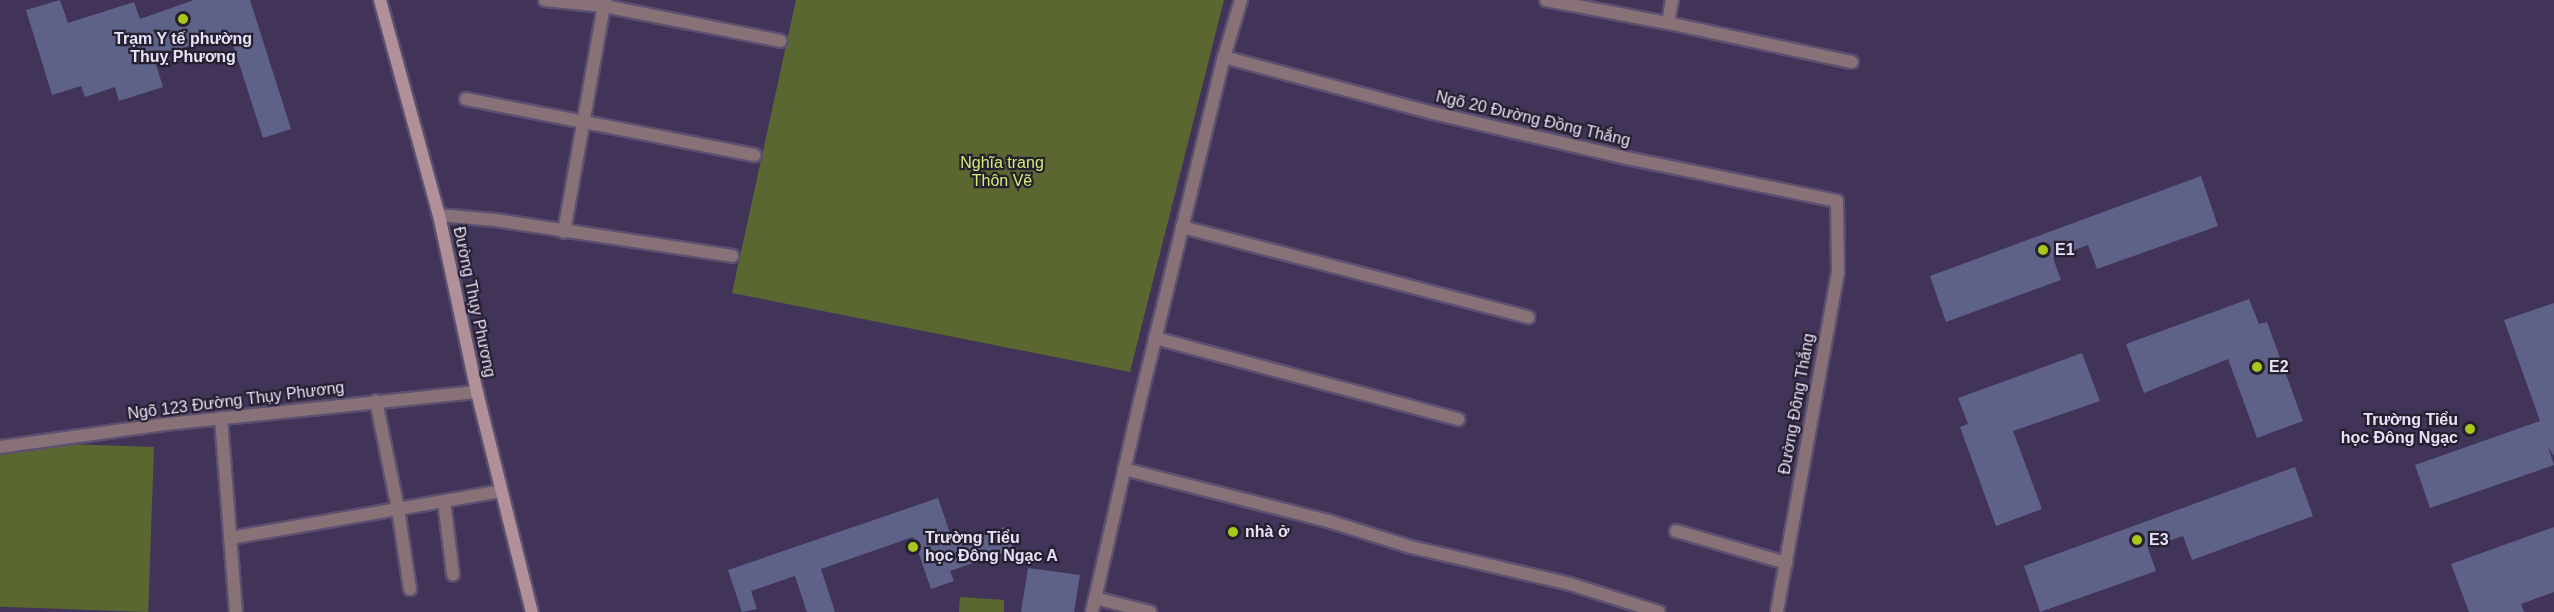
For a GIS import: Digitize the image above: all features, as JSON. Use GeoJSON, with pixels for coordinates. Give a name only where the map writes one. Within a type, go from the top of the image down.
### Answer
{"type":"FeatureCollection","features":[{"type":"Feature","properties":{"kind":"main road","name":"Đường Thụy Phương"},"geometry":{"type":"LineString","coordinates":[[380,0],[439,215],[477,392],[532,612]]}},
{"type":"Feature","properties":{"kind":"street"},"geometry":{"type":"LineString","coordinates":[[545,0],[605,3],[781,41]]}},
{"type":"Feature","properties":{"kind":"street"},"geometry":{"type":"LineString","coordinates":[[1092,612],[1182,227],[1224,57],[1241,0]]}},
{"type":"Feature","properties":{"kind":"street"},"geometry":{"type":"LineString","coordinates":[[1546,0],[1668,22],[1852,62]]}},
{"type":"Feature","properties":{"kind":"street"},"geometry":{"type":"LineString","coordinates":[[1668,22],[1672,0]]}},
{"type":"Feature","properties":{"kind":"street"},"geometry":{"type":"LineString","coordinates":[[564,232],[605,3]]}},
{"type":"Feature","properties":{"kind":"street","name":"Ngõ 20 Đường Đồng Thắng"},"geometry":{"type":"LineString","coordinates":[[1224,57],[1429,112],[1627,158],[1837,201]]}},
{"type":"Feature","properties":{"kind":"street"},"geometry":{"type":"LineString","coordinates":[[466,99],[755,155]]}},
{"type":"Feature","properties":{"kind":"street","name":"Đường Đông Thắng"},"geometry":{"type":"LineString","coordinates":[[1777,612],[1838,272],[1837,201]]}},
{"type":"Feature","properties":{"kind":"street"},"geometry":{"type":"LineString","coordinates":[[439,215],[495,220],[732,256]]}},
{"type":"Feature","properties":{"kind":"street"},"geometry":{"type":"LineString","coordinates":[[1182,227],[1528,317]]}},
{"type":"Feature","properties":{"kind":"street"},"geometry":{"type":"LineString","coordinates":[[1155,338],[1458,419]]}},
{"type":"Feature","properties":{"kind":"street","name":"Ngõ 123 Đường Thụy Phương"},"geometry":{"type":"LineString","coordinates":[[0,447],[221,418],[477,392]]}},
{"type":"Feature","properties":{"kind":"street"},"geometry":{"type":"LineString","coordinates":[[376,401],[398,509],[410,590]]}},
{"type":"Feature","properties":{"kind":"street"},"geometry":{"type":"LineString","coordinates":[[221,418],[236,612]]}},
{"type":"Feature","properties":{"kind":"street"},"geometry":{"type":"LineString","coordinates":[[1124,469],[1328,521],[1411,547],[1570,584],[1659,612]]}},
{"type":"Feature","properties":{"kind":"street"},"geometry":{"type":"LineString","coordinates":[[230,538],[501,491]]}},
{"type":"Feature","properties":{"kind":"street"},"geometry":{"type":"LineString","coordinates":[[444,501],[453,574]]}},
{"type":"Feature","properties":{"kind":"street"},"geometry":{"type":"LineString","coordinates":[[1676,531],[1786,563]]}},
{"type":"Feature","properties":{"kind":"street"},"geometry":{"type":"LineString","coordinates":[[1095,598],[1150,612]]}},
{"type":"Feature","properties":{"kind":"green space","name":"Nghĩa trang Thôn Vẽ"},"geometry":{"type":"Polygon","coordinates":[[[796,0],[1224,0],[1130,372],[732,293],[796,0]]]}},
{"type":"Feature","properties":{"kind":"green space"},"geometry":{"type":"Polygon","coordinates":[[[0,442],[154,447],[148,612],[0,607],[0,442]]]}},
{"type":"Feature","properties":{"kind":"green space"},"geometry":{"type":"Polygon","coordinates":[[[960,597],[1004,600],[1004,612],[959,612],[960,597]]]}},
{"type":"Feature","properties":{"kind":"building"},"geometry":{"type":"Polygon","coordinates":[[[60,0],[68,23],[134,2],[140,19],[194,0],[250,0],[291,129],[263,138],[229,32],[154,58],[163,87],[119,101],[115,87],[85,97],[81,86],[52,95],[26,10],[60,0]]]}},
{"type":"Feature","properties":{"kind":"building","name":"E1"},"geometry":{"type":"Polygon","coordinates":[[[2201,176],[2218,226],[2097,269],[2088,245],[2053,258],[2061,280],[1946,322],[1930,276],[2201,176]]]}},
{"type":"Feature","properties":{"kind":"building","name":"E2"},"geometry":{"type":"Polygon","coordinates":[[[2249,299],[2259,324],[2267,322],[2303,421],[2257,438],[2228,359],[2144,393],[2126,344],[2249,299]]]}},
{"type":"Feature","properties":{"kind":"building"},"geometry":{"type":"Polygon","coordinates":[[[2554,303],[2554,456],[2548,447],[2554,465],[2430,508],[2415,465],[2540,421],[2504,320],[2554,303]]]}},
{"type":"Feature","properties":{"kind":"building"},"geometry":{"type":"Polygon","coordinates":[[[2082,353],[2100,401],[2013,431],[2042,509],[1996,526],[1960,427],[1968,424],[1958,398],[2082,353]]]}},
{"type":"Feature","properties":{"kind":"building","name":"E3"},"geometry":{"type":"Polygon","coordinates":[[[2295,467],[2313,516],[2192,560],[2183,536],[2148,548],[2156,571],[2040,612],[2024,566],[2295,467]]]}},
{"type":"Feature","properties":{"kind":"building"},"geometry":{"type":"Polygon","coordinates":[[[938,498],[954,545],[1005,527],[1013,549],[950,571],[954,581],[931,589],[913,537],[821,569],[835,612],[807,612],[795,576],[751,591],[757,609],[742,612],[728,570],[938,498]]]}},
{"type":"Feature","properties":{"kind":"building"},"geometry":{"type":"Polygon","coordinates":[[[2554,527],[2554,592],[2521,604],[2524,612],[2469,612],[2451,564],[2554,527]]]}},
{"type":"Feature","properties":{"kind":"building"},"geometry":{"type":"Polygon","coordinates":[[[1028,568],[1080,575],[1074,612],[1021,612],[1028,568]]]}},
{"type":"Feature","properties":{"kind":"place","name":"Trạm Y tế phường Thuỵ Phương"},"geometry":{"type":"Point","coordinates":[183,19]}},
{"type":"Feature","properties":{"kind":"place","name":"E1"},"geometry":{"type":"Point","coordinates":[2043,250]}},
{"type":"Feature","properties":{"kind":"place","name":"E2"},"geometry":{"type":"Point","coordinates":[2257,367]}},
{"type":"Feature","properties":{"kind":"place","name":"Trường Tiểu học Đông Ngạc"},"geometry":{"type":"Point","coordinates":[2470,429]}},
{"type":"Feature","properties":{"kind":"place","name":"nhà ở"},"geometry":{"type":"Point","coordinates":[1233,532]}},
{"type":"Feature","properties":{"kind":"place","name":"E3"},"geometry":{"type":"Point","coordinates":[2137,540]}},
{"type":"Feature","properties":{"kind":"place","name":"Trường Tiểu học Đông Ngạc A"},"geometry":{"type":"Point","coordinates":[913,547]}}]}
